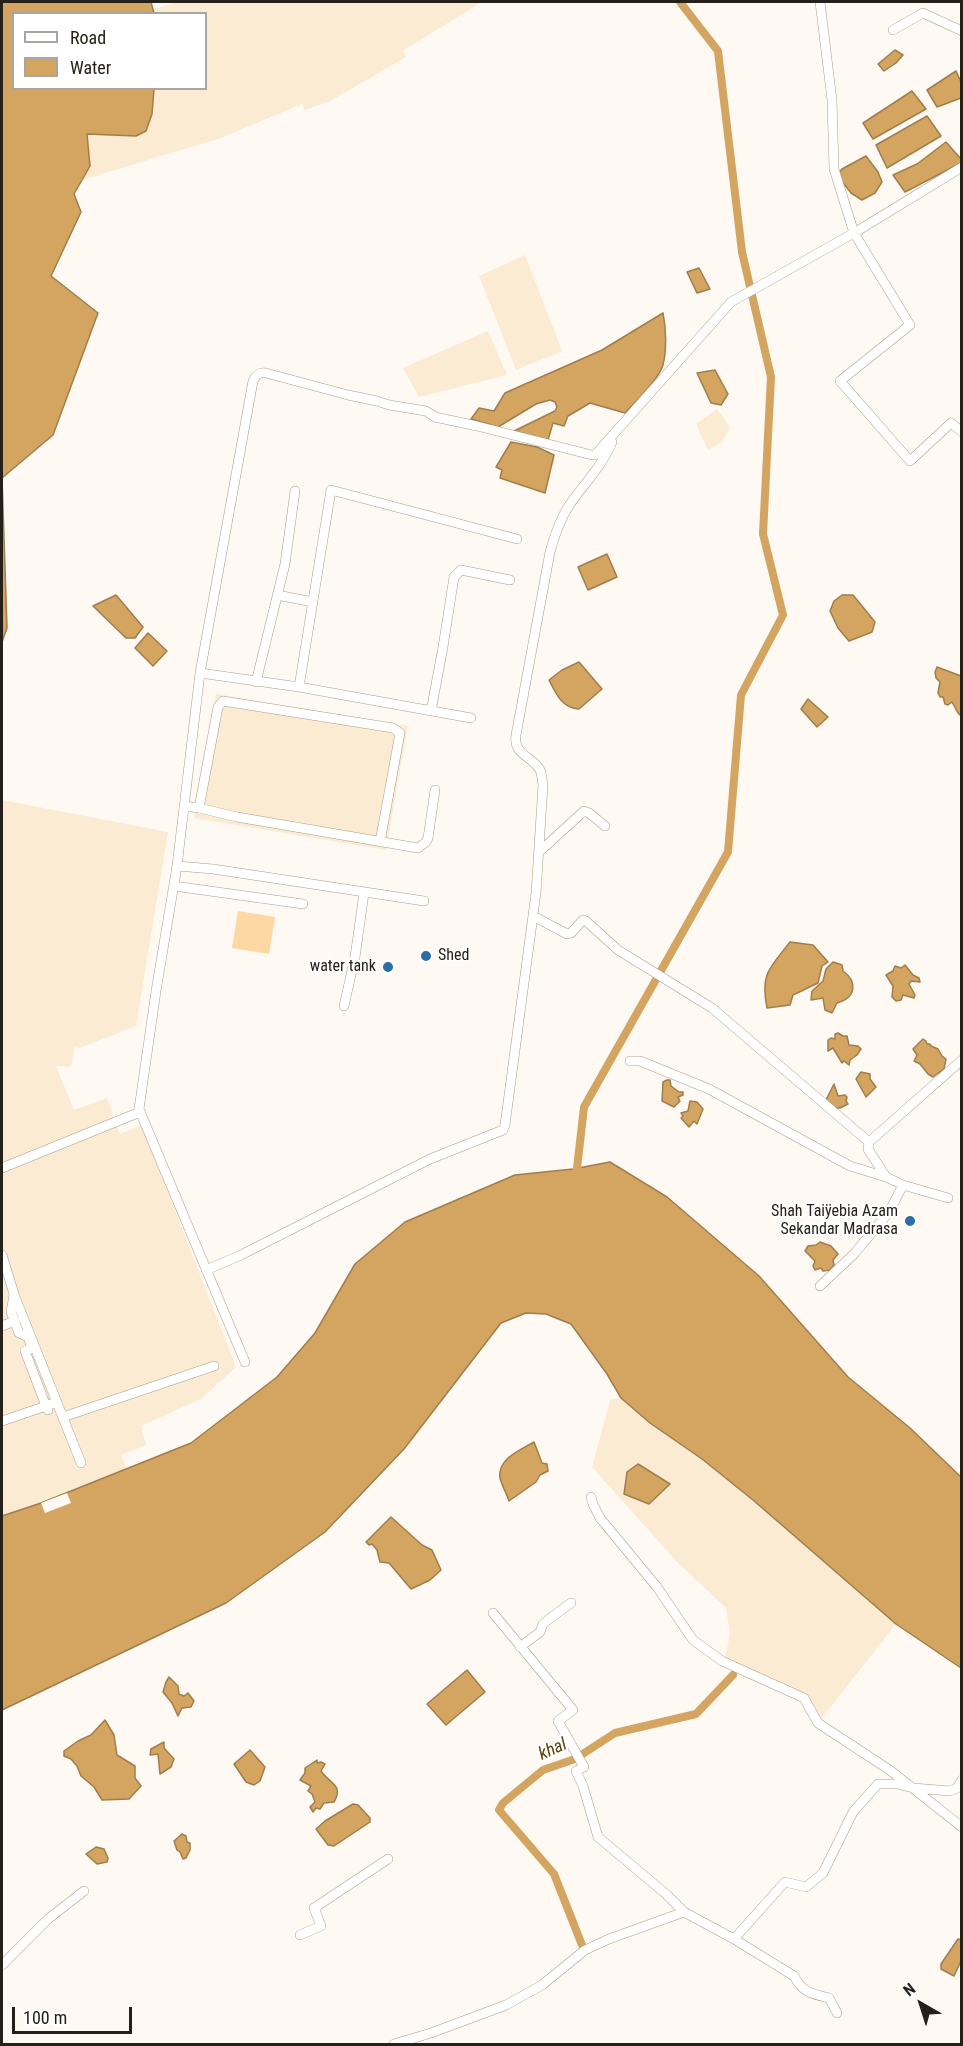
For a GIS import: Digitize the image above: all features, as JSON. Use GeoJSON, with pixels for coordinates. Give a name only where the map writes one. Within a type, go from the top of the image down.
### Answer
{"type":"FeatureCollection","features":[{"type":"Feature","properties":{"kind":"street"},"geometry":{"type":"LineString","coordinates":[[820,2],[832,100],[834,169],[854,233],[910,325],[840,381],[910,461],[951,423],[962,432]]}},
{"type":"Feature","properties":{"kind":"street"},"geometry":{"type":"LineString","coordinates":[[893,30],[923,13],[962,31]]}},
{"type":"Feature","properties":{"kind":"street"},"geometry":{"type":"LineString","coordinates":[[245,1362],[139,1109],[177,866],[200,673],[253,381],[256,375],[262,372],[348,395],[377,400],[389,405],[426,411],[435,417],[592,455],[600,451],[731,302],[854,233],[962,167]]}},
{"type":"Feature","properties":{"kind":"street"},"geometry":{"type":"LineString","coordinates":[[206,1270],[239,1256],[430,1159],[503,1130],[533,916],[543,785],[539,770],[517,748],[515,743],[550,552],[559,524],[568,506],[603,459],[616,431]]}},
{"type":"Feature","properties":{"kind":"street"},"geometry":{"type":"LineString","coordinates":[[299,687],[331,490],[517,539]]}},
{"type":"Feature","properties":{"kind":"street"},"geometry":{"type":"LineString","coordinates":[[256,682],[285,564],[295,491]]}},
{"type":"Feature","properties":{"kind":"street"},"geometry":{"type":"LineString","coordinates":[[431,711],[454,577],[461,570],[510,580]]}},
{"type":"Feature","properties":{"kind":"street"},"geometry":{"type":"LineString","coordinates":[[278,595],[313,602]]}},
{"type":"Feature","properties":{"kind":"street"},"geometry":{"type":"LineString","coordinates":[[200,673],[299,687],[471,718]]}},
{"type":"Feature","properties":{"kind":"street"},"geometry":{"type":"LineString","coordinates":[[199,808],[218,707],[223,701],[393,728],[400,733],[380,842]]}},
{"type":"Feature","properties":{"kind":"street"},"geometry":{"type":"LineString","coordinates":[[184,806],[417,848],[428,838],[435,790]]}},
{"type":"Feature","properties":{"kind":"street"},"geometry":{"type":"LineString","coordinates":[[539,852],[584,811],[605,826]]}},
{"type":"Feature","properties":{"kind":"street"},"geometry":{"type":"LineString","coordinates":[[177,866],[213,869],[424,902]]}},
{"type":"Feature","properties":{"kind":"street"},"geometry":{"type":"LineString","coordinates":[[174,886],[303,904]]}},
{"type":"Feature","properties":{"kind":"street"},"geometry":{"type":"LineString","coordinates":[[344,1006],[355,957],[364,893]]}},
{"type":"Feature","properties":{"kind":"street"},"geometry":{"type":"LineString","coordinates":[[533,916],[567,934],[571,933],[583,920],[586,921],[618,950],[712,1008],[869,1142]]}},
{"type":"Feature","properties":{"kind":"street"},"geometry":{"type":"LineString","coordinates":[[886,1177],[868,1149],[869,1142],[962,1060]]}},
{"type":"Feature","properties":{"kind":"street"},"geometry":{"type":"LineString","coordinates":[[630,1061],[640,1061],[709,1089],[850,1166],[948,1198]]}},
{"type":"Feature","properties":{"kind":"street"},"geometry":{"type":"LineString","coordinates":[[2,1168],[140,1112]]}},
{"type":"Feature","properties":{"kind":"street"},"geometry":{"type":"LineString","coordinates":[[820,1286],[855,1254],[890,1212],[903,1185]]}},
{"type":"Feature","properties":{"kind":"street"},"geometry":{"type":"LineString","coordinates":[[2,1255],[15,1297],[81,1463]]}},
{"type":"Feature","properties":{"kind":"street"},"geometry":{"type":"LineString","coordinates":[[2,1272],[15,1297],[11,1312],[19,1333],[28,1338],[32,1348],[25,1351],[48,1409]]}},
{"type":"Feature","properties":{"kind":"street"},"geometry":{"type":"LineString","coordinates":[[2,1326],[15,1321]]}},
{"type":"Feature","properties":{"kind":"street"},"geometry":{"type":"LineString","coordinates":[[63,1417],[214,1366]]}},
{"type":"Feature","properties":{"kind":"street"},"geometry":{"type":"LineString","coordinates":[[2,1421],[48,1409],[57,1402]]}},
{"type":"Feature","properties":{"kind":"street"},"geometry":{"type":"LineString","coordinates":[[591,1497],[592,1504],[600,1518],[657,1587],[693,1640],[722,1661],[804,1698],[818,1723],[913,1788],[962,1827]]}},
{"type":"Feature","properties":{"kind":"street"},"geometry":{"type":"LineString","coordinates":[[520,1647],[540,1632],[543,1624],[572,1603]]}},
{"type":"Feature","properties":{"kind":"street"},"geometry":{"type":"LineString","coordinates":[[494,1612],[573,1710],[558,1721],[584,1767],[576,1771],[583,1786],[598,1838],[666,1894],[684,1912],[734,1939],[794,1976],[799,1986],[809,1994],[828,1998],[837,2013]]}},
{"type":"Feature","properties":{"kind":"street"},"geometry":{"type":"LineString","coordinates":[[734,1939],[784,1882],[806,1887],[823,1873],[853,1812],[878,1784],[898,1784],[913,1788],[950,1791],[957,1788],[962,1780]]}},
{"type":"Feature","properties":{"kind":"street"},"geometry":{"type":"LineString","coordinates":[[300,1935],[321,1926],[314,1908],[388,1859]]}},
{"type":"Feature","properties":{"kind":"street"},"geometry":{"type":"LineString","coordinates":[[2,1965],[48,1919],[84,1891]]}},
{"type":"Feature","properties":{"kind":"street"},"geometry":{"type":"LineString","coordinates":[[394,2044],[506,2005],[542,1985],[585,1950],[684,1912]]}},
{"type":"Feature","properties":{"kind":"shaded area"},"geometry":{"type":"Polygon","coordinates":[[[177,2],[482,2],[402,51],[406,57],[330,101],[305,110],[302,104],[221,138],[26,197],[21,90],[207,90],[207,12],[145,12],[177,2]]]}},
{"type":"Feature","properties":{"kind":"shaded area"},"geometry":{"type":"Polygon","coordinates":[[[525,255],[562,351],[516,370],[479,276],[525,255]]]}},
{"type":"Feature","properties":{"kind":"shaded area"},"geometry":{"type":"Polygon","coordinates":[[[488,331],[507,375],[419,397],[403,368],[488,331]]]}},
{"type":"Feature","properties":{"kind":"shaded area"},"geometry":{"type":"Polygon","coordinates":[[[717,409],[730,427],[722,442],[708,450],[696,424],[717,409]]]}},
{"type":"Feature","properties":{"kind":"shaded area"},"geometry":{"type":"Polygon","coordinates":[[[216,694],[408,726],[386,850],[194,818],[216,694]]]}},
{"type":"Feature","properties":{"kind":"shaded area"},"geometry":{"type":"Polygon","coordinates":[[[2,800],[168,832],[136,1026],[80,1048],[75,1047],[71,1067],[56,1066],[74,1110],[107,1098],[120,1134],[142,1125],[236,1367],[201,1399],[141,1426],[146,1445],[121,1455],[127,1469],[2,1516],[2,800]]]}},
{"type":"Feature","properties":{"kind":"shaded area"},"geometry":{"type":"Polygon","coordinates":[[[238,911],[275,917],[269,954],[232,948],[238,911]]]}},
{"type":"Feature","properties":{"kind":"shaded area"},"geometry":{"type":"Polygon","coordinates":[[[621,1398],[650,1423],[702,1459],[753,1500],[896,1624],[822,1718],[807,1696],[725,1660],[730,1633],[726,1608],[677,1562],[592,1467],[610,1400],[621,1398]]]}},
{"type":"Feature","properties":{"kind":"water"},"geometry":{"type":"Polygon","coordinates":[[[2,2],[151,2],[154,12],[12,12],[12,90],[154,90],[152,114],[146,131],[136,136],[87,134],[90,166],[74,194],[81,212],[51,276],[98,313],[53,435],[2,478],[2,2]]]}},
{"type":"Feature","properties":{"kind":"water"},"geometry":{"type":"Polygon","coordinates":[[[895,50],[903,55],[884,71],[878,64],[895,50]]]}},
{"type":"Feature","properties":{"kind":"water"},"geometry":{"type":"Polygon","coordinates":[[[956,71],[961,82],[961,98],[937,107],[927,90],[956,71]]]}},
{"type":"Feature","properties":{"kind":"water"},"geometry":{"type":"Polygon","coordinates":[[[912,91],[926,109],[873,139],[863,123],[912,91]]]}},
{"type":"Feature","properties":{"kind":"water"},"geometry":{"type":"Polygon","coordinates":[[[927,116],[941,136],[887,168],[876,145],[927,116]]]}},
{"type":"Feature","properties":{"kind":"water"},"geometry":{"type":"Polygon","coordinates":[[[946,142],[961,159],[961,163],[905,192],[893,175],[917,164],[946,142]]]}},
{"type":"Feature","properties":{"kind":"water"},"geometry":{"type":"Polygon","coordinates":[[[866,156],[878,172],[882,182],[875,193],[862,200],[851,193],[837,175],[842,169],[866,156]]]}},
{"type":"Feature","properties":{"kind":"water"},"geometry":{"type":"Polygon","coordinates":[[[699,268],[710,289],[697,293],[687,272],[699,268]]]}},
{"type":"Feature","properties":{"kind":"water"},"geometry":{"type":"Polygon","coordinates":[[[663,313],[666,339],[663,365],[652,383],[625,413],[590,403],[568,416],[564,426],[553,423],[548,440],[514,431],[555,411],[557,407],[555,402],[550,400],[536,404],[498,427],[471,419],[479,408],[494,411],[505,393],[602,350],[663,313]]]}},
{"type":"Feature","properties":{"kind":"water"},"geometry":{"type":"Polygon","coordinates":[[[715,370],[728,394],[721,405],[711,403],[697,373],[715,370]]]}},
{"type":"Feature","properties":{"kind":"water"},"geometry":{"type":"Polygon","coordinates":[[[511,442],[537,447],[554,455],[545,493],[500,478],[502,470],[496,467],[511,442]]]}},
{"type":"Feature","properties":{"kind":"water"},"geometry":{"type":"Polygon","coordinates":[[[2,478],[7,628],[2,642],[2,478]]]}},
{"type":"Feature","properties":{"kind":"water"},"geometry":{"type":"Polygon","coordinates":[[[607,554],[617,577],[588,590],[578,567],[607,554]]]}},
{"type":"Feature","properties":{"kind":"water"},"geometry":{"type":"Polygon","coordinates":[[[116,595],[143,627],[135,638],[126,638],[93,606],[116,595]]]}},
{"type":"Feature","properties":{"kind":"water"},"geometry":{"type":"Polygon","coordinates":[[[842,595],[853,595],[875,622],[872,632],[849,641],[838,628],[830,611],[834,601],[842,595]]]}},
{"type":"Feature","properties":{"kind":"water"},"geometry":{"type":"Polygon","coordinates":[[[148,633],[167,651],[153,666],[135,648],[148,633]]]}},
{"type":"Feature","properties":{"kind":"water"},"geometry":{"type":"Polygon","coordinates":[[[579,662],[602,689],[579,709],[564,703],[549,680],[562,670],[579,662]]]}},
{"type":"Feature","properties":{"kind":"water"},"geometry":{"type":"Polygon","coordinates":[[[937,667],[961,676],[961,716],[952,702],[945,704],[943,697],[940,697],[938,693],[940,682],[936,678],[937,667]]]}},
{"type":"Feature","properties":{"kind":"water"},"geometry":{"type":"Polygon","coordinates":[[[808,699],[828,717],[817,727],[801,709],[808,699]]]}},
{"type":"Feature","properties":{"kind":"water"},"geometry":{"type":"Polygon","coordinates":[[[790,942],[813,945],[828,962],[822,966],[818,983],[793,995],[790,1005],[767,1008],[765,987],[768,972],[790,942]]]}},
{"type":"Feature","properties":{"kind":"water"},"geometry":{"type":"Polygon","coordinates":[[[833,962],[842,965],[843,971],[851,980],[853,989],[848,997],[837,1003],[832,1013],[825,1010],[823,998],[811,1000],[812,991],[823,981],[826,969],[833,962]]]}},
{"type":"Feature","properties":{"kind":"water"},"geometry":{"type":"Polygon","coordinates":[[[905,965],[913,975],[919,978],[920,982],[911,981],[909,984],[915,995],[914,998],[903,995],[901,1000],[896,1001],[892,997],[893,986],[886,975],[893,971],[895,966],[901,968],[905,965]]]}},
{"type":"Feature","properties":{"kind":"water"},"geometry":{"type":"Polygon","coordinates":[[[835,1034],[847,1036],[849,1045],[858,1046],[861,1049],[850,1060],[849,1065],[844,1061],[842,1063],[833,1048],[828,1051],[828,1040],[835,1039],[835,1034]]]}},
{"type":"Feature","properties":{"kind":"water"},"geometry":{"type":"Polygon","coordinates":[[[923,1039],[927,1044],[938,1049],[946,1059],[944,1069],[933,1077],[914,1061],[917,1055],[913,1049],[923,1039]]]}},
{"type":"Feature","properties":{"kind":"water"},"geometry":{"type":"Polygon","coordinates":[[[861,1072],[870,1074],[870,1079],[876,1087],[866,1097],[856,1079],[861,1072]]]}},
{"type":"Feature","properties":{"kind":"water"},"geometry":{"type":"Polygon","coordinates":[[[670,1080],[671,1086],[679,1092],[683,1092],[683,1095],[678,1097],[680,1101],[674,1107],[662,1101],[663,1082],[670,1080]]]}},
{"type":"Feature","properties":{"kind":"water"},"geometry":{"type":"Polygon","coordinates":[[[834,1084],[838,1096],[847,1097],[848,1104],[840,1108],[835,1108],[826,1100],[834,1084]]]}},
{"type":"Feature","properties":{"kind":"water"},"geometry":{"type":"Polygon","coordinates":[[[690,1101],[697,1102],[703,1109],[697,1124],[694,1121],[689,1127],[681,1118],[683,1116],[681,1113],[688,1111],[690,1101]]]}},
{"type":"Feature","properties":{"kind":"water"},"geometry":{"type":"Polygon","coordinates":[[[610,1162],[667,1197],[759,1276],[848,1377],[910,1428],[961,1477],[961,1668],[896,1624],[753,1500],[702,1459],[650,1423],[621,1398],[607,1374],[571,1324],[546,1314],[526,1313],[501,1323],[404,1449],[325,1532],[226,1603],[2,1710],[2,1516],[41,1503],[191,1443],[277,1377],[315,1333],[355,1264],[405,1222],[515,1175],[573,1169],[610,1162]]]}},
{"type":"Feature","properties":{"kind":"water"},"geometry":{"type":"Polygon","coordinates":[[[820,1242],[831,1246],[838,1254],[830,1270],[823,1271],[821,1268],[815,1270],[813,1266],[815,1261],[805,1251],[808,1246],[820,1242]]]}},
{"type":"Feature","properties":{"kind":"water"},"geometry":{"type":"Polygon","coordinates":[[[534,1442],[542,1463],[547,1464],[548,1471],[509,1501],[500,1478],[502,1465],[516,1452],[534,1442]]]}},
{"type":"Feature","properties":{"kind":"water"},"geometry":{"type":"Polygon","coordinates":[[[638,1464],[670,1484],[649,1504],[624,1494],[627,1472],[638,1464]]]}},
{"type":"Feature","properties":{"kind":"water"},"geometry":{"type":"Polygon","coordinates":[[[391,1517],[422,1545],[432,1550],[441,1570],[430,1580],[411,1589],[389,1563],[380,1562],[377,1550],[372,1544],[369,1545],[366,1542],[391,1517]]]}},
{"type":"Feature","properties":{"kind":"water"},"geometry":{"type":"Polygon","coordinates":[[[467,1670],[485,1692],[446,1725],[427,1704],[467,1670]]]}},
{"type":"Feature","properties":{"kind":"water"},"geometry":{"type":"Polygon","coordinates":[[[169,1677],[178,1686],[179,1694],[184,1696],[188,1693],[194,1701],[191,1707],[182,1708],[178,1716],[172,1703],[163,1692],[169,1677]]]}},
{"type":"Feature","properties":{"kind":"water"},"geometry":{"type":"Polygon","coordinates":[[[105,1720],[114,1735],[117,1755],[135,1766],[135,1778],[141,1786],[129,1799],[102,1800],[94,1787],[81,1776],[71,1759],[64,1756],[64,1751],[91,1735],[105,1720]]]}},
{"type":"Feature","properties":{"kind":"water"},"geometry":{"type":"Polygon","coordinates":[[[164,1742],[164,1748],[174,1759],[171,1767],[160,1774],[158,1754],[150,1755],[151,1749],[164,1742]]]}},
{"type":"Feature","properties":{"kind":"water"},"geometry":{"type":"Polygon","coordinates":[[[250,1750],[265,1767],[260,1781],[254,1785],[246,1782],[234,1764],[250,1750]]]}},
{"type":"Feature","properties":{"kind":"water"},"geometry":{"type":"Polygon","coordinates":[[[317,1760],[317,1763],[325,1764],[321,1771],[337,1788],[337,1796],[334,1802],[324,1803],[320,1809],[316,1808],[313,1812],[310,1807],[315,1802],[308,1791],[311,1786],[300,1780],[305,1773],[305,1768],[317,1760]]]}},
{"type":"Feature","properties":{"kind":"water"},"geometry":{"type":"Polygon","coordinates":[[[353,1804],[358,1805],[370,1818],[370,1822],[334,1846],[328,1845],[316,1829],[353,1804]]]}},
{"type":"Feature","properties":{"kind":"water"},"geometry":{"type":"Polygon","coordinates":[[[182,1834],[190,1843],[190,1850],[183,1859],[174,1841],[182,1834]]]}},
{"type":"Feature","properties":{"kind":"water"},"geometry":{"type":"Polygon","coordinates":[[[96,1847],[104,1849],[108,1858],[107,1862],[97,1864],[86,1854],[96,1847]]]}},
{"type":"Feature","properties":{"kind":"water"},"geometry":{"type":"Polygon","coordinates":[[[958,1939],[961,1940],[961,1961],[954,1976],[941,1969],[941,1964],[958,1939]]]}},
{"type":"Feature","properties":{"kind":"pier"},"geometry":{"type":"Polygon","coordinates":[[[67,1493],[71,1503],[45,1513],[41,1503],[67,1493]]]}},
{"type":"Feature","properties":{"kind":"waterway"},"geometry":{"type":"LineString","coordinates":[[576,1177],[584,1107],[728,852],[741,695],[783,615],[763,534],[771,377],[742,252],[718,51],[680,2]]}},
{"type":"Feature","properties":{"kind":"waterway","name":"khal"},"geometry":{"type":"LineString","coordinates":[[582,1945],[554,1874],[499,1810],[503,1803],[543,1770],[575,1759],[615,1733],[696,1714],[733,1675]]}},
{"type":"Feature","properties":{"kind":"place","name":"Shed"},"geometry":{"type":"Point","coordinates":[426,956]}},
{"type":"Feature","properties":{"kind":"place","name":"water tank"},"geometry":{"type":"Point","coordinates":[388,967]}},
{"type":"Feature","properties":{"kind":"place","name":"Shah Taiÿebia Azam Sekandar Madrasa"},"geometry":{"type":"Point","coordinates":[910,1221]}}]}
